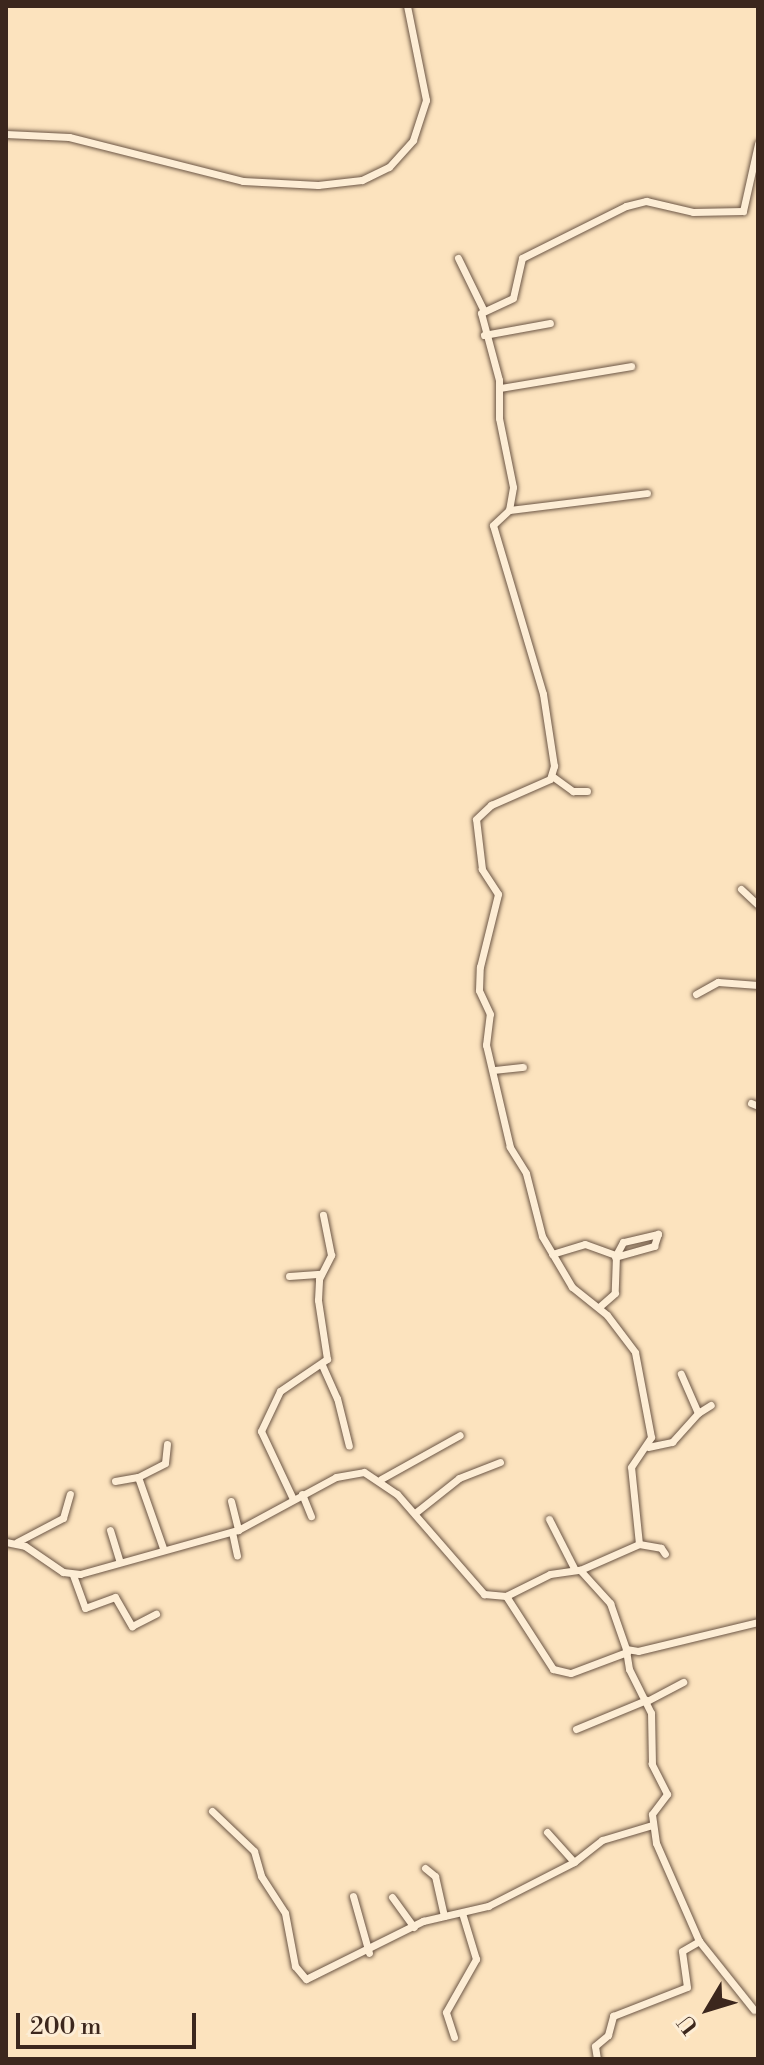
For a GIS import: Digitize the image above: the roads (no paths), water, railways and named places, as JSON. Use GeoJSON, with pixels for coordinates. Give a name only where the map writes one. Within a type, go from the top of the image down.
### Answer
{"type":"FeatureCollection","features":[{"type":"Feature","properties":{"kind":"street"},"geometry":{"type":"LineString","coordinates":[[6,134],[69,137],[243,181],[318,185],[362,180],[389,167],[413,140],[426,100],[407,6]]}},
{"type":"Feature","properties":{"kind":"street"},"geometry":{"type":"LineString","coordinates":[[483,309],[511,301],[522,258],[626,206],[646,201],[693,212],[743,211],[758,144]]}},
{"type":"Feature","properties":{"kind":"street"},"geometry":{"type":"LineString","coordinates":[[458,258],[483,309],[484,335],[500,388],[499,418],[513,487],[509,510]]}},
{"type":"Feature","properties":{"kind":"street"},"geometry":{"type":"LineString","coordinates":[[484,335],[550,323]]}},
{"type":"Feature","properties":{"kind":"street"},"geometry":{"type":"LineString","coordinates":[[500,388],[631,366]]}},
{"type":"Feature","properties":{"kind":"street"},"geometry":{"type":"LineString","coordinates":[[587,791],[573,791],[552,776],[543,694],[493,525],[509,510],[647,493]]}},
{"type":"Feature","properties":{"kind":"street"},"geometry":{"type":"LineString","coordinates":[[552,776],[491,805],[474,824],[482,869],[498,894],[479,988],[490,1014],[486,1045],[510,1147],[526,1173],[539,1228],[576,1292],[599,1307],[635,1352],[651,1437],[648,1447]]}},
{"type":"Feature","properties":{"kind":"street"},"geometry":{"type":"LineString","coordinates":[[741,889],[758,905]]}},
{"type":"Feature","properties":{"kind":"street"},"geometry":{"type":"LineString","coordinates":[[696,994],[718,982],[758,985]]}},
{"type":"Feature","properties":{"kind":"street"},"geometry":{"type":"LineString","coordinates":[[494,1070],[523,1067]]}},
{"type":"Feature","properties":{"kind":"street"},"geometry":{"type":"LineString","coordinates":[[293,1499],[261,1431],[280,1391],[322,1365],[327,1355],[318,1306],[321,1274],[331,1255],[323,1215]]}},
{"type":"Feature","properties":{"kind":"street"},"geometry":{"type":"LineString","coordinates":[[552,1254],[585,1244],[616,1256],[654,1246],[658,1234],[631,1239],[618,1246],[616,1256],[615,1293],[599,1307]]}},
{"type":"Feature","properties":{"kind":"street"},"geometry":{"type":"LineString","coordinates":[[289,1276],[321,1274]]}},
{"type":"Feature","properties":{"kind":"street"},"geometry":{"type":"LineString","coordinates":[[322,1365],[337,1398],[349,1446]]}},
{"type":"Feature","properties":{"kind":"street"},"geometry":{"type":"LineString","coordinates":[[681,1374],[698,1413]]}},
{"type":"Feature","properties":{"kind":"street"},"geometry":{"type":"LineString","coordinates":[[639,1544],[631,1467],[633,1458],[648,1447],[672,1442],[698,1413],[711,1405]]}},
{"type":"Feature","properties":{"kind":"street"},"geometry":{"type":"LineString","coordinates":[[381,1479],[460,1435]]}},
{"type":"Feature","properties":{"kind":"street"},"geometry":{"type":"LineString","coordinates":[[115,1481],[138,1477],[165,1463],[167,1444]]}},
{"type":"Feature","properties":{"kind":"street"},"geometry":{"type":"LineString","coordinates":[[415,1513],[459,1478],[500,1462]]}},
{"type":"Feature","properties":{"kind":"street"},"geometry":{"type":"LineString","coordinates":[[73,1575],[163,1548],[235,1531],[347,1473],[381,1479],[415,1513],[474,1588],[506,1596],[537,1579],[577,1569],[639,1544],[654,1545],[665,1554]]}},
{"type":"Feature","properties":{"kind":"street"},"geometry":{"type":"LineString","coordinates":[[138,1477],[163,1548]]}},
{"type":"Feature","properties":{"kind":"street"},"geometry":{"type":"LineString","coordinates":[[6,1542],[17,1542],[63,1518],[70,1494]]}},
{"type":"Feature","properties":{"kind":"street"},"geometry":{"type":"LineString","coordinates":[[302,1494],[311,1516]]}},
{"type":"Feature","properties":{"kind":"street"},"geometry":{"type":"LineString","coordinates":[[231,1501],[237,1555]]}},
{"type":"Feature","properties":{"kind":"street"},"geometry":{"type":"LineString","coordinates":[[549,1519],[577,1569],[610,1603],[627,1650],[629,1669],[646,1700],[652,1764],[667,1794],[653,1809],[652,1825],[659,1854],[699,1941],[754,2010]]}},
{"type":"Feature","properties":{"kind":"street"},"geometry":{"type":"LineString","coordinates":[[110,1530],[119,1560]]}},
{"type":"Feature","properties":{"kind":"street"},"geometry":{"type":"LineString","coordinates":[[17,1542],[73,1575],[85,1608],[115,1597],[132,1626],[156,1614]]}},
{"type":"Feature","properties":{"kind":"street"},"geometry":{"type":"LineString","coordinates":[[506,1596],[553,1669],[571,1673],[627,1650],[638,1651],[758,1622]]}},
{"type":"Feature","properties":{"kind":"street"},"geometry":{"type":"LineString","coordinates":[[576,1729],[683,1682]]}},
{"type":"Feature","properties":{"kind":"street"},"geometry":{"type":"LineString","coordinates":[[212,1811],[254,1851],[261,1876],[285,1913],[301,1977],[306,1979],[369,1953],[414,1927],[488,1906],[574,1862],[602,1840],[652,1825]]}},
{"type":"Feature","properties":{"kind":"street"},"geometry":{"type":"LineString","coordinates":[[547,1832],[574,1862]]}},
{"type":"Feature","properties":{"kind":"street"},"geometry":{"type":"LineString","coordinates":[[425,1868],[435,1876],[444,1916]]}},
{"type":"Feature","properties":{"kind":"street"},"geometry":{"type":"LineString","coordinates":[[353,1896],[369,1953]]}},
{"type":"Feature","properties":{"kind":"street"},"geometry":{"type":"LineString","coordinates":[[392,1897],[414,1927]]}},
{"type":"Feature","properties":{"kind":"street"},"geometry":{"type":"LineString","coordinates":[[454,2037],[446,2012],[476,1959],[462,1913]]}},
{"type":"Feature","properties":{"kind":"street"},"geometry":{"type":"LineString","coordinates":[[597,2059],[595,2046],[608,2035],[613,2016],[687,1987],[682,1951],[699,1941]]}}]}
